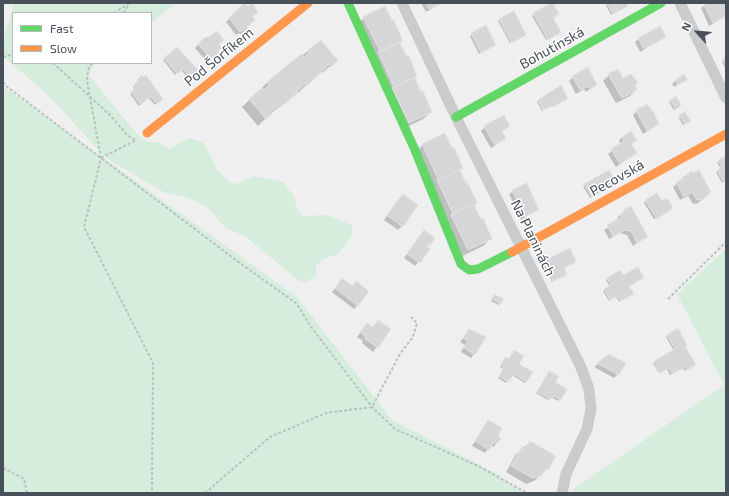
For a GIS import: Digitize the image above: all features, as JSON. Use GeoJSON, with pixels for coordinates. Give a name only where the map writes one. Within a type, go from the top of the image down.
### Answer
{"type":"FeatureCollection","features":[{"type":"Feature","properties":{"kind":"street","name":"Pod Šorfíkem"},"geometry":{"type":"LineString","coordinates":[[147,133],[308,3]]}},
{"type":"Feature","properties":{"kind":"street","name":"Pecovská"},"geometry":{"type":"LineString","coordinates":[[350,3],[415,150],[462,264],[468,270],[478,269],[521,247],[726,134]]}},
{"type":"Feature","properties":{"kind":"street","name":"Na Planinách"},"geometry":{"type":"LineString","coordinates":[[402,3],[456,117],[580,365],[589,389],[591,409],[587,429],[566,474],[562,493]]}},
{"type":"Feature","properties":{"kind":"street","name":"Bohutínská"},"geometry":{"type":"LineString","coordinates":[[456,117],[661,3]]}},
{"type":"Feature","properties":{"kind":"street"},"geometry":{"type":"LineString","coordinates":[[680,3],[726,98]]}},
{"type":"Feature","properties":{"kind":"path"},"geometry":{"type":"LineString","coordinates":[[116,12],[129,3]]}},
{"type":"Feature","properties":{"kind":"path"},"geometry":{"type":"LineString","coordinates":[[124,12],[129,3]]}},
{"type":"Feature","properties":{"kind":"path"},"geometry":{"type":"LineString","coordinates":[[54,64],[111,116],[127,135],[137,140]]}},
{"type":"Feature","properties":{"kind":"path"},"geometry":{"type":"LineString","coordinates":[[91,64],[88,70],[87,80],[101,158],[84,227],[153,363],[152,493]]}},
{"type":"Feature","properties":{"kind":"path"},"geometry":{"type":"LineString","coordinates":[[3,82],[101,158],[296,303],[312,328],[372,407],[395,429],[480,467],[526,493]]}},
{"type":"Feature","properties":{"kind":"path"},"geometry":{"type":"LineString","coordinates":[[101,158],[137,140],[147,133]]}},
{"type":"Feature","properties":{"kind":"path"},"geometry":{"type":"LineString","coordinates":[[668,299],[726,242]]}},
{"type":"Feature","properties":{"kind":"path"},"geometry":{"type":"LineString","coordinates":[[372,407],[400,354],[413,337],[417,323],[412,317]]}},
{"type":"Feature","properties":{"kind":"path"},"geometry":{"type":"LineString","coordinates":[[205,493],[270,437],[326,413],[372,407]]}},
{"type":"Feature","properties":{"kind":"path"},"geometry":{"type":"LineString","coordinates":[[3,468],[24,479],[27,493]]}},
{"type":"Feature","properties":{"kind":"green space"},"geometry":{"type":"Polygon","coordinates":[[[14,3],[176,3],[152,22],[152,12],[12,12],[12,64],[3,56],[3,42],[14,3]]]}},
{"type":"Feature","properties":{"kind":"green space"},"geometry":{"type":"Polygon","coordinates":[[[12,64],[95,64],[88,74],[136,133],[147,142],[158,142],[169,149],[189,138],[203,142],[216,169],[230,182],[237,184],[253,176],[283,182],[295,198],[297,208],[302,216],[325,215],[352,225],[352,235],[338,254],[321,260],[316,267],[316,276],[308,282],[299,281],[245,236],[225,228],[213,213],[205,206],[189,198],[165,193],[106,158],[47,94],[12,64]]]}},
{"type":"Feature","properties":{"kind":"green space"},"geometry":{"type":"Polygon","coordinates":[[[3,86],[297,297],[392,420],[499,475],[523,493],[3,493],[3,86]]]}},
{"type":"Feature","properties":{"kind":"green space"},"geometry":{"type":"Polygon","coordinates":[[[726,249],[726,493],[574,493],[573,489],[724,385],[677,294],[726,249]]]}},
{"type":"Feature","properties":{"kind":"building"},"geometry":{"type":"Polygon","coordinates":[[[244,3],[249,6],[252,3],[258,12],[253,16],[255,20],[247,27],[249,29],[245,32],[243,30],[240,32],[229,18],[244,3]]]}},
{"type":"Feature","properties":{"kind":"building"},"geometry":{"type":"Polygon","coordinates":[[[426,3],[442,3],[429,9],[426,3]]]}},
{"type":"Feature","properties":{"kind":"building"},"geometry":{"type":"Polygon","coordinates":[[[553,3],[559,14],[553,18],[561,32],[548,40],[533,13],[553,3]]]}},
{"type":"Feature","properties":{"kind":"building"},"geometry":{"type":"Polygon","coordinates":[[[607,3],[614,3],[618,11],[613,14],[607,3]]]}},
{"type":"Feature","properties":{"kind":"building"},"geometry":{"type":"Polygon","coordinates":[[[614,3],[626,3],[628,6],[618,11],[614,3]]]}},
{"type":"Feature","properties":{"kind":"building"},"geometry":{"type":"Polygon","coordinates":[[[726,3],[726,15],[713,23],[704,4],[726,3]]]}},
{"type":"Feature","properties":{"kind":"building"},"geometry":{"type":"Polygon","coordinates":[[[385,6],[392,21],[394,20],[403,41],[378,52],[380,51],[363,17],[385,6]]]}},
{"type":"Feature","properties":{"kind":"building"},"geometry":{"type":"Polygon","coordinates":[[[514,11],[526,35],[512,43],[499,19],[514,11]]]}},
{"type":"Feature","properties":{"kind":"building"},"geometry":{"type":"Polygon","coordinates":[[[486,25],[496,45],[481,53],[471,33],[486,25]]]}},
{"type":"Feature","properties":{"kind":"building"},"geometry":{"type":"Polygon","coordinates":[[[660,26],[666,37],[644,49],[638,38],[660,26]]]}},
{"type":"Feature","properties":{"kind":"building"},"geometry":{"type":"Polygon","coordinates":[[[217,31],[224,40],[219,44],[222,48],[218,51],[218,55],[210,58],[198,44],[205,37],[209,37],[217,31]]]}},
{"type":"Feature","properties":{"kind":"building"},"geometry":{"type":"Polygon","coordinates":[[[321,40],[338,61],[331,67],[329,64],[307,86],[305,84],[296,92],[297,94],[271,111],[273,113],[266,119],[249,99],[262,88],[264,90],[269,85],[267,82],[301,54],[304,57],[309,53],[308,50],[321,40]]]}},
{"type":"Feature","properties":{"kind":"building"},"geometry":{"type":"Polygon","coordinates":[[[400,43],[407,57],[409,56],[417,76],[394,87],[378,52],[400,43]]]}},
{"type":"Feature","properties":{"kind":"building"},"geometry":{"type":"Polygon","coordinates":[[[177,47],[198,70],[190,77],[183,69],[177,74],[164,58],[177,47]]]}},
{"type":"Feature","properties":{"kind":"building"},"geometry":{"type":"Polygon","coordinates":[[[726,57],[726,66],[723,58],[726,57]]]}},
{"type":"Feature","properties":{"kind":"building"},"geometry":{"type":"Polygon","coordinates":[[[588,67],[597,85],[590,89],[588,86],[580,90],[572,76],[588,67]]]}},
{"type":"Feature","properties":{"kind":"building"},"geometry":{"type":"Polygon","coordinates":[[[618,69],[623,78],[631,74],[638,82],[635,86],[637,90],[622,98],[608,74],[618,69]]]}},
{"type":"Feature","properties":{"kind":"building"},"geometry":{"type":"Polygon","coordinates":[[[684,74],[687,80],[678,85],[675,80],[684,74]]]}},
{"type":"Feature","properties":{"kind":"building"},"geometry":{"type":"Polygon","coordinates":[[[142,75],[143,77],[146,75],[163,99],[157,104],[150,96],[141,105],[131,92],[136,88],[134,85],[142,75]]]}},
{"type":"Feature","properties":{"kind":"building"},"geometry":{"type":"Polygon","coordinates":[[[415,78],[421,92],[423,91],[432,112],[409,123],[392,88],[415,78]]]}},
{"type":"Feature","properties":{"kind":"building"},"geometry":{"type":"Polygon","coordinates":[[[561,85],[568,99],[543,110],[538,100],[561,85]]]}},
{"type":"Feature","properties":{"kind":"building"},"geometry":{"type":"Polygon","coordinates":[[[676,96],[681,105],[676,109],[670,100],[676,96]]]}},
{"type":"Feature","properties":{"kind":"building"},"geometry":{"type":"Polygon","coordinates":[[[647,104],[654,113],[659,124],[647,131],[636,110],[647,104]]]}},
{"type":"Feature","properties":{"kind":"building"},"geometry":{"type":"Polygon","coordinates":[[[685,112],[691,121],[685,124],[679,115],[685,112]]]}},
{"type":"Feature","properties":{"kind":"building"},"geometry":{"type":"Polygon","coordinates":[[[504,115],[510,126],[502,131],[506,139],[495,145],[484,126],[504,115]]]}},
{"type":"Feature","properties":{"kind":"building"},"geometry":{"type":"Polygon","coordinates":[[[631,131],[637,140],[631,144],[637,153],[620,164],[611,149],[624,141],[622,137],[631,131]]]}},
{"type":"Feature","properties":{"kind":"building"},"geometry":{"type":"Polygon","coordinates":[[[445,133],[452,148],[454,147],[463,168],[437,180],[438,179],[422,144],[445,133]]]}},
{"type":"Feature","properties":{"kind":"building"},"geometry":{"type":"Polygon","coordinates":[[[726,156],[726,181],[724,182],[717,170],[722,167],[718,160],[726,156]]]}},
{"type":"Feature","properties":{"kind":"building"},"geometry":{"type":"Polygon","coordinates":[[[463,168],[460,170],[477,203],[451,215],[453,214],[437,180],[463,168]]]}},
{"type":"Feature","properties":{"kind":"building"},"geometry":{"type":"Polygon","coordinates":[[[609,170],[616,183],[592,197],[584,184],[609,170]]]}},
{"type":"Feature","properties":{"kind":"building"},"geometry":{"type":"Polygon","coordinates":[[[699,170],[711,192],[703,199],[697,200],[692,192],[684,197],[676,182],[687,177],[686,175],[692,171],[693,173],[699,170]]]}},
{"type":"Feature","properties":{"kind":"building"},"geometry":{"type":"Polygon","coordinates":[[[527,183],[539,210],[525,217],[512,190],[527,183]]]}},
{"type":"Feature","properties":{"kind":"building"},"geometry":{"type":"Polygon","coordinates":[[[657,193],[662,201],[667,198],[673,208],[657,219],[645,200],[657,193]]]}},
{"type":"Feature","properties":{"kind":"building"},"geometry":{"type":"Polygon","coordinates":[[[403,194],[418,205],[403,227],[387,215],[403,194]]]}},
{"type":"Feature","properties":{"kind":"building"},"geometry":{"type":"Polygon","coordinates":[[[477,203],[474,205],[481,219],[483,218],[492,239],[468,250],[451,215],[477,203]]]}},
{"type":"Feature","properties":{"kind":"building"},"geometry":{"type":"Polygon","coordinates":[[[631,206],[648,237],[637,243],[631,231],[625,230],[613,236],[607,225],[622,217],[621,214],[624,212],[623,210],[631,206]]]}},
{"type":"Feature","properties":{"kind":"building"},"geometry":{"type":"Polygon","coordinates":[[[424,230],[435,238],[430,245],[428,243],[426,246],[430,249],[420,263],[407,254],[424,230]]]}},
{"type":"Feature","properties":{"kind":"building"},"geometry":{"type":"Polygon","coordinates":[[[570,248],[576,262],[564,268],[567,274],[553,281],[544,261],[570,248]]]}},
{"type":"Feature","properties":{"kind":"building"},"geometry":{"type":"Polygon","coordinates":[[[638,267],[644,278],[629,286],[634,294],[621,301],[617,296],[610,300],[604,289],[611,285],[607,278],[620,270],[623,275],[638,267]]]}},
{"type":"Feature","properties":{"kind":"building"},"geometry":{"type":"Polygon","coordinates":[[[342,278],[353,286],[356,281],[369,291],[358,306],[335,288],[342,278]]]}},
{"type":"Feature","properties":{"kind":"building"},"geometry":{"type":"Polygon","coordinates":[[[494,294],[504,299],[501,304],[492,299],[494,294]]]}},
{"type":"Feature","properties":{"kind":"building"},"geometry":{"type":"Polygon","coordinates":[[[378,320],[391,329],[378,348],[365,339],[366,337],[360,332],[367,323],[373,327],[378,320]]]}},
{"type":"Feature","properties":{"kind":"building"},"geometry":{"type":"Polygon","coordinates":[[[678,328],[687,345],[685,346],[696,365],[687,370],[685,367],[672,374],[669,368],[660,373],[654,361],[675,349],[667,335],[678,328]]]}},
{"type":"Feature","properties":{"kind":"building"},"geometry":{"type":"Polygon","coordinates":[[[469,329],[486,337],[475,355],[464,348],[468,341],[463,338],[469,329]]]}},
{"type":"Feature","properties":{"kind":"building"},"geometry":{"type":"Polygon","coordinates":[[[514,350],[524,356],[519,364],[533,372],[527,382],[514,374],[509,382],[499,376],[504,367],[501,365],[505,357],[509,359],[514,350]]]}},
{"type":"Feature","properties":{"kind":"building"},"geometry":{"type":"Polygon","coordinates":[[[609,354],[626,363],[619,375],[597,363],[609,354]]]}},
{"type":"Feature","properties":{"kind":"building"},"geometry":{"type":"Polygon","coordinates":[[[549,371],[559,376],[555,382],[567,389],[561,400],[553,396],[551,399],[537,392],[549,371]]]}},
{"type":"Feature","properties":{"kind":"building"},"geometry":{"type":"Polygon","coordinates":[[[488,420],[502,428],[498,436],[501,438],[497,444],[494,442],[489,450],[475,441],[488,420]]]}},
{"type":"Feature","properties":{"kind":"building"},"geometry":{"type":"Polygon","coordinates":[[[530,441],[556,456],[548,470],[546,468],[541,476],[532,478],[511,466],[522,447],[525,449],[530,441]]]}},
{"type":"Feature","properties":{"kind":"traffic: fast"},"geometry":{"type":"LineString","coordinates":[[348,3],[415,150],[461,264],[469,270],[478,269],[512,252]]}},
{"type":"Feature","properties":{"kind":"traffic: fast"},"geometry":{"type":"LineString","coordinates":[[456,117],[661,3]]}},
{"type":"Feature","properties":{"kind":"traffic: slow"},"geometry":{"type":"LineString","coordinates":[[147,133],[308,3]]}},
{"type":"Feature","properties":{"kind":"traffic: slow"},"geometry":{"type":"LineString","coordinates":[[512,252],[726,134]]}}]}
